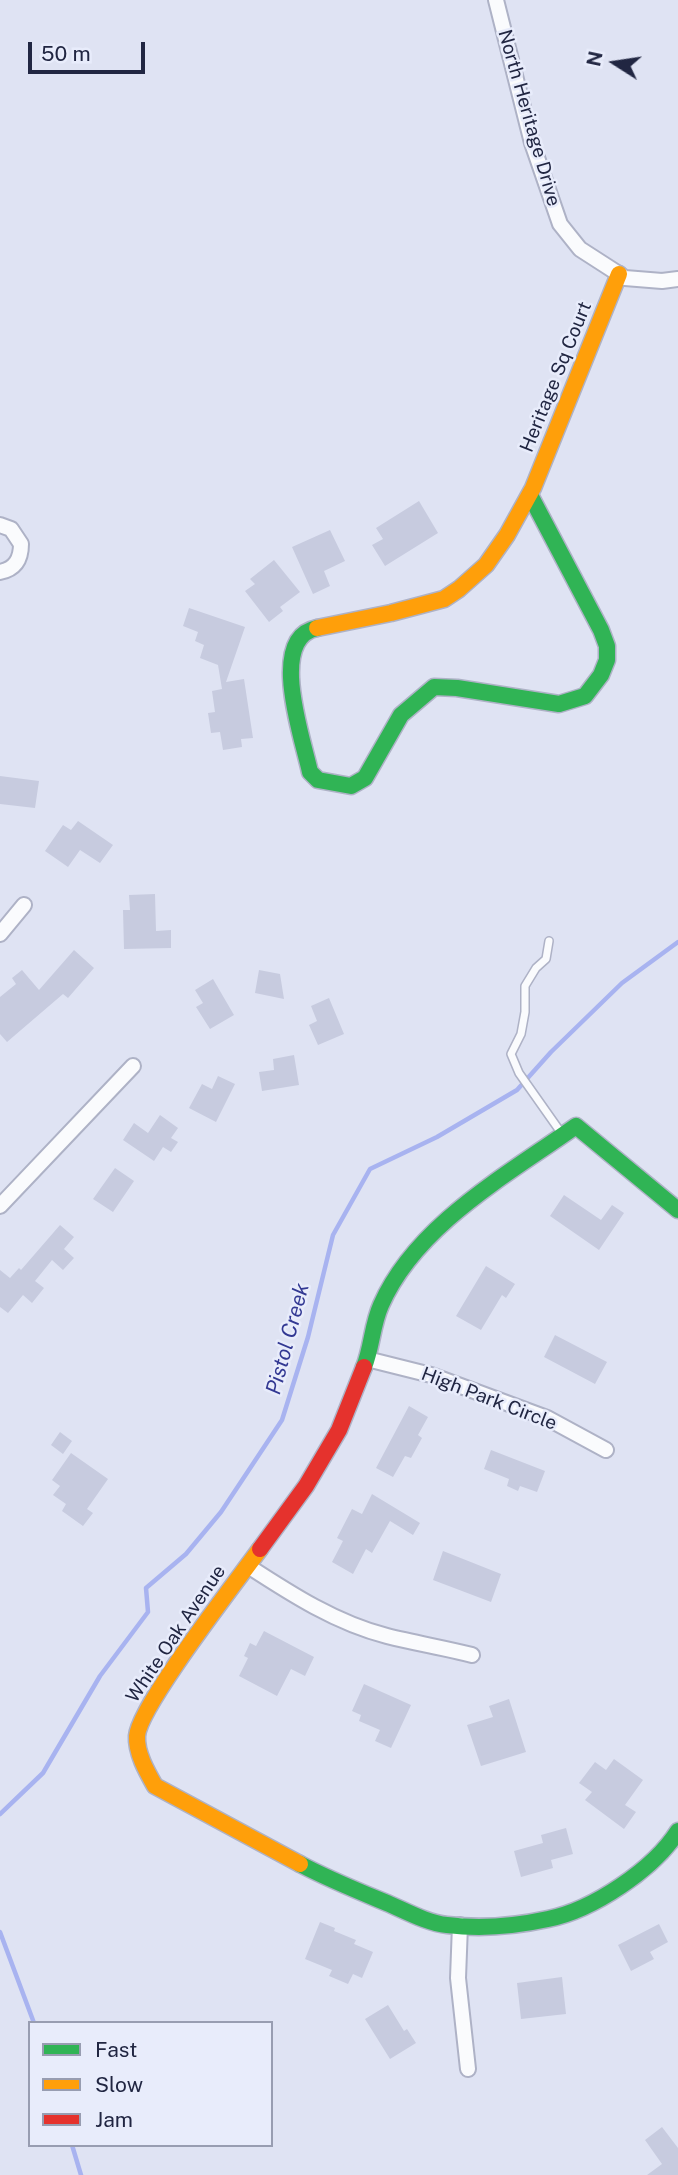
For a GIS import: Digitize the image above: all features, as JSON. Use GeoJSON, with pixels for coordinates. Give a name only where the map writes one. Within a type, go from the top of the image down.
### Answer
{"type":"FeatureCollection","features":[{"type":"Feature","properties":{"kind":"street","name":"North Heritage Drive"},"geometry":{"type":"LineString","coordinates":[[496,0],[532,143],[560,224],[580,249],[625,278],[662,281],[678,279]]}},
{"type":"Feature","properties":{"kind":"street","name":"Heritage Sq Court"},"geometry":{"type":"LineString","coordinates":[[530,495],[607,646],[607,660],[591,690],[585,696],[559,704],[434,687],[401,715],[365,778],[351,786],[318,780],[310,772],[289,674],[293,649],[308,630],[392,614],[443,599],[474,576],[513,528],[530,495],[619,274]]}},
{"type":"Feature","properties":{"kind":"street"},"geometry":{"type":"LineString","coordinates":[[0,526],[11,529],[17,535],[21,553],[18,562],[0,572]]}},
{"type":"Feature","properties":{"kind":"street"},"geometry":{"type":"LineString","coordinates":[[0,934],[24,905]]}},
{"type":"Feature","properties":{"kind":"street"},"geometry":{"type":"LineString","coordinates":[[0,1206],[133,1066]]}},
{"type":"Feature","properties":{"kind":"street"},"geometry":{"type":"LineString","coordinates":[[569,1130],[678,1210]]}},
{"type":"Feature","properties":{"kind":"street","name":"White Oak Avenue"},"geometry":{"type":"LineString","coordinates":[[569,1130],[434,1231],[400,1269],[380,1307],[367,1359],[339,1430],[306,1486],[145,1713],[137,1736],[144,1767],[155,1786],[316,1873],[410,1913],[445,1924],[488,1927],[550,1919],[591,1903],[637,1874],[669,1845],[678,1832]]}},
{"type":"Feature","properties":{"kind":"street","name":"High Park Circle"},"geometry":{"type":"LineString","coordinates":[[367,1359],[431,1375],[534,1413],[606,1450]]}},
{"type":"Feature","properties":{"kind":"street"},"geometry":{"type":"LineString","coordinates":[[248,1566],[298,1598],[348,1622],[385,1636],[472,1655]]}},
{"type":"Feature","properties":{"kind":"street"},"geometry":{"type":"LineString","coordinates":[[460,1925],[458,1978],[468,2068]]}},
{"type":"Feature","properties":{"kind":"lane"},"geometry":{"type":"LineString","coordinates":[[549,942],[546,959],[536,968],[525,986],[525,1012],[520,1034],[511,1054],[519,1073],[534,1094],[569,1130]]}},
{"type":"Feature","properties":{"kind":"building"},"geometry":{"type":"Polygon","coordinates":[[[419,501],[438,533],[385,566],[372,545],[383,539],[376,528],[419,501]]]}},
{"type":"Feature","properties":{"kind":"building"},"geometry":{"type":"Polygon","coordinates":[[[330,530],[345,561],[324,571],[330,586],[313,594],[292,547],[330,530]]]}},
{"type":"Feature","properties":{"kind":"building"},"geometry":{"type":"Polygon","coordinates":[[[274,560],[300,592],[280,607],[283,611],[269,622],[245,591],[255,584],[250,579],[274,560]]]}},
{"type":"Feature","properties":{"kind":"building"},"geometry":{"type":"Polygon","coordinates":[[[189,608],[245,627],[226,682],[244,679],[253,738],[241,739],[242,747],[223,750],[220,732],[211,733],[208,713],[215,712],[212,691],[222,689],[218,665],[200,658],[204,645],[195,641],[198,632],[183,626],[189,608]]]}},
{"type":"Feature","properties":{"kind":"building"},"geometry":{"type":"Polygon","coordinates":[[[0,776],[39,781],[35,808],[0,804],[0,776]]]}},
{"type":"Feature","properties":{"kind":"building"},"geometry":{"type":"Polygon","coordinates":[[[78,821],[113,845],[100,863],[80,850],[68,867],[45,851],[63,825],[71,830],[78,821]]]}},
{"type":"Feature","properties":{"kind":"building"},"geometry":{"type":"Polygon","coordinates":[[[155,894],[156,931],[171,930],[171,948],[124,949],[123,910],[130,910],[129,895],[155,894]]]}},
{"type":"Feature","properties":{"kind":"building"},"geometry":{"type":"Polygon","coordinates":[[[74,950],[94,968],[68,998],[63,994],[7,1042],[0,1034],[0,997],[16,984],[12,978],[22,970],[39,990],[74,950]]]}},
{"type":"Feature","properties":{"kind":"building"},"geometry":{"type":"Polygon","coordinates":[[[259,970],[280,974],[284,999],[255,993],[259,970]]]}},
{"type":"Feature","properties":{"kind":"building"},"geometry":{"type":"Polygon","coordinates":[[[213,979],[234,1015],[210,1029],[196,1007],[203,1003],[195,990],[213,979]]]}},
{"type":"Feature","properties":{"kind":"building"},"geometry":{"type":"Polygon","coordinates":[[[329,998],[344,1034],[318,1045],[309,1025],[317,1021],[311,1006],[329,998]]]}},
{"type":"Feature","properties":{"kind":"building"},"geometry":{"type":"Polygon","coordinates":[[[294,1055],[299,1085],[262,1091],[259,1072],[274,1070],[273,1059],[294,1055]]]}},
{"type":"Feature","properties":{"kind":"building"},"geometry":{"type":"Polygon","coordinates":[[[218,1076],[235,1084],[216,1122],[189,1108],[202,1084],[212,1089],[218,1076]]]}},
{"type":"Feature","properties":{"kind":"building"},"geometry":{"type":"Polygon","coordinates":[[[160,1115],[178,1128],[171,1138],[178,1142],[171,1152],[163,1147],[154,1161],[123,1140],[134,1123],[148,1133],[160,1115]]]}},
{"type":"Feature","properties":{"kind":"building"},"geometry":{"type":"Polygon","coordinates":[[[115,1168],[134,1181],[113,1212],[93,1199],[115,1168]]]}},
{"type":"Feature","properties":{"kind":"building"},"geometry":{"type":"Polygon","coordinates":[[[564,1195],[601,1220],[612,1205],[624,1213],[599,1250],[550,1216],[564,1195]]]}},
{"type":"Feature","properties":{"kind":"building"},"geometry":{"type":"Polygon","coordinates":[[[60,1225],[74,1237],[64,1249],[74,1258],[63,1270],[52,1260],[35,1281],[44,1288],[32,1303],[23,1295],[8,1313],[0,1307],[0,1270],[10,1278],[19,1268],[21,1270],[60,1225]]]}},
{"type":"Feature","properties":{"kind":"building"},"geometry":{"type":"Polygon","coordinates":[[[486,1266],[515,1284],[506,1298],[502,1295],[481,1330],[456,1316],[486,1266]]]}},
{"type":"Feature","properties":{"kind":"building"},"geometry":{"type":"Polygon","coordinates":[[[555,1335],[607,1362],[595,1384],[544,1357],[555,1335]]]}},
{"type":"Feature","properties":{"kind":"building"},"geometry":{"type":"Polygon","coordinates":[[[409,1406],[428,1417],[418,1435],[422,1438],[411,1458],[405,1456],[393,1477],[376,1468],[409,1406]]]}},
{"type":"Feature","properties":{"kind":"building"},"geometry":{"type":"Polygon","coordinates":[[[60,1432],[72,1441],[63,1454],[51,1445],[60,1432]]]}},
{"type":"Feature","properties":{"kind":"building"},"geometry":{"type":"Polygon","coordinates":[[[491,1450],[545,1471],[537,1492],[520,1486],[518,1491],[507,1486],[509,1479],[484,1469],[491,1450]]]}},
{"type":"Feature","properties":{"kind":"building"},"geometry":{"type":"Polygon","coordinates":[[[71,1453],[108,1479],[87,1509],[93,1513],[83,1526],[62,1511],[66,1504],[53,1495],[60,1486],[52,1480],[71,1453]]]}},
{"type":"Feature","properties":{"kind":"building"},"geometry":{"type":"Polygon","coordinates":[[[372,1494],[420,1523],[413,1535],[390,1521],[372,1553],[366,1549],[353,1574],[332,1562],[343,1541],[337,1538],[352,1509],[362,1514],[372,1494]]]}},
{"type":"Feature","properties":{"kind":"building"},"geometry":{"type":"Polygon","coordinates":[[[443,1551],[501,1574],[491,1602],[433,1580],[443,1551]]]}},
{"type":"Feature","properties":{"kind":"building"},"geometry":{"type":"Polygon","coordinates":[[[264,1631],[314,1657],[305,1676],[291,1669],[277,1696],[239,1676],[248,1658],[244,1656],[250,1643],[256,1646],[264,1631]]]}},
{"type":"Feature","properties":{"kind":"building"},"geometry":{"type":"Polygon","coordinates":[[[364,1684],[411,1705],[391,1748],[375,1741],[380,1730],[359,1721],[361,1715],[352,1711],[364,1684]]]}},
{"type":"Feature","properties":{"kind":"building"},"geometry":{"type":"Polygon","coordinates":[[[509,1699],[526,1752],[481,1766],[467,1725],[493,1717],[489,1706],[509,1699]]]}},
{"type":"Feature","properties":{"kind":"building"},"geometry":{"type":"Polygon","coordinates":[[[614,1759],[643,1780],[625,1805],[636,1812],[624,1829],[585,1800],[592,1792],[579,1783],[595,1762],[606,1770],[614,1759]]]}},
{"type":"Feature","properties":{"kind":"building"},"geometry":{"type":"Polygon","coordinates":[[[566,1828],[573,1854],[551,1860],[553,1868],[521,1877],[514,1851],[543,1843],[541,1835],[566,1828]]]}},
{"type":"Feature","properties":{"kind":"building"},"geometry":{"type":"Polygon","coordinates":[[[320,1922],[356,1940],[354,1944],[373,1952],[362,1978],[353,1974],[348,1984],[329,1976],[332,1970],[305,1959],[320,1922]]]}},
{"type":"Feature","properties":{"kind":"building"},"geometry":{"type":"Polygon","coordinates":[[[659,1924],[668,1942],[650,1952],[654,1959],[631,1971],[618,1945],[659,1924]]]}},
{"type":"Feature","properties":{"kind":"building"},"geometry":{"type":"Polygon","coordinates":[[[562,1977],[566,2014],[521,2019],[517,1983],[562,1977]]]}},
{"type":"Feature","properties":{"kind":"building"},"geometry":{"type":"Polygon","coordinates":[[[388,2005],[404,2031],[407,2029],[416,2043],[390,2059],[365,2019],[388,2005]]]}},
{"type":"Feature","properties":{"kind":"building"},"geometry":{"type":"Polygon","coordinates":[[[662,2127],[678,2148],[678,2175],[647,2175],[662,2164],[645,2140],[662,2127]]]}},
{"type":"Feature","properties":{"kind":"waterway","name":"Pistol Creek"},"geometry":{"type":"LineString","coordinates":[[0,1814],[43,1773],[100,1676],[148,1612],[146,1588],[186,1554],[221,1512],[282,1420],[308,1337],[333,1235],[370,1169],[437,1137],[517,1090],[551,1052],[622,983],[678,942]]}},
{"type":"Feature","properties":{"kind":"waterway","name":"Pistol Creek"},"geometry":{"type":"LineString","coordinates":[[0,1932],[33,2021]]}},
{"type":"Feature","properties":{"kind":"waterway","name":"Pistol Creek"},"geometry":{"type":"LineString","coordinates":[[73,2147],[81,2175]]}},
{"type":"Feature","properties":{"kind":"traffic: fast"},"geometry":{"type":"LineString","coordinates":[[317,628],[302,636],[294,650],[291,669],[292,691],[301,737],[310,772],[318,780],[351,786],[365,778],[401,715],[434,687],[457,688],[559,704],[585,696],[601,675],[607,660],[607,646],[530,495]]}},
{"type":"Feature","properties":{"kind":"traffic: fast"},"geometry":{"type":"LineString","coordinates":[[364,1367],[381,1305],[397,1276],[417,1250],[466,1204],[576,1126],[678,1210]]}},
{"type":"Feature","properties":{"kind":"traffic: fast"},"geometry":{"type":"LineString","coordinates":[[300,1864],[432,1922],[472,1927],[511,1925],[566,1914],[603,1897],[654,1860],[678,1831]]}},
{"type":"Feature","properties":{"kind":"traffic: slow"},"geometry":{"type":"LineString","coordinates":[[317,628],[444,599],[486,565],[507,535],[533,488],[619,274]]}},
{"type":"Feature","properties":{"kind":"traffic: slow"},"geometry":{"type":"LineString","coordinates":[[260,1549],[171,1672],[142,1721],[137,1742],[155,1786],[300,1864]]}},
{"type":"Feature","properties":{"kind":"traffic: jam"},"geometry":{"type":"LineString","coordinates":[[260,1549],[306,1486],[339,1430],[364,1367]]}}]}
